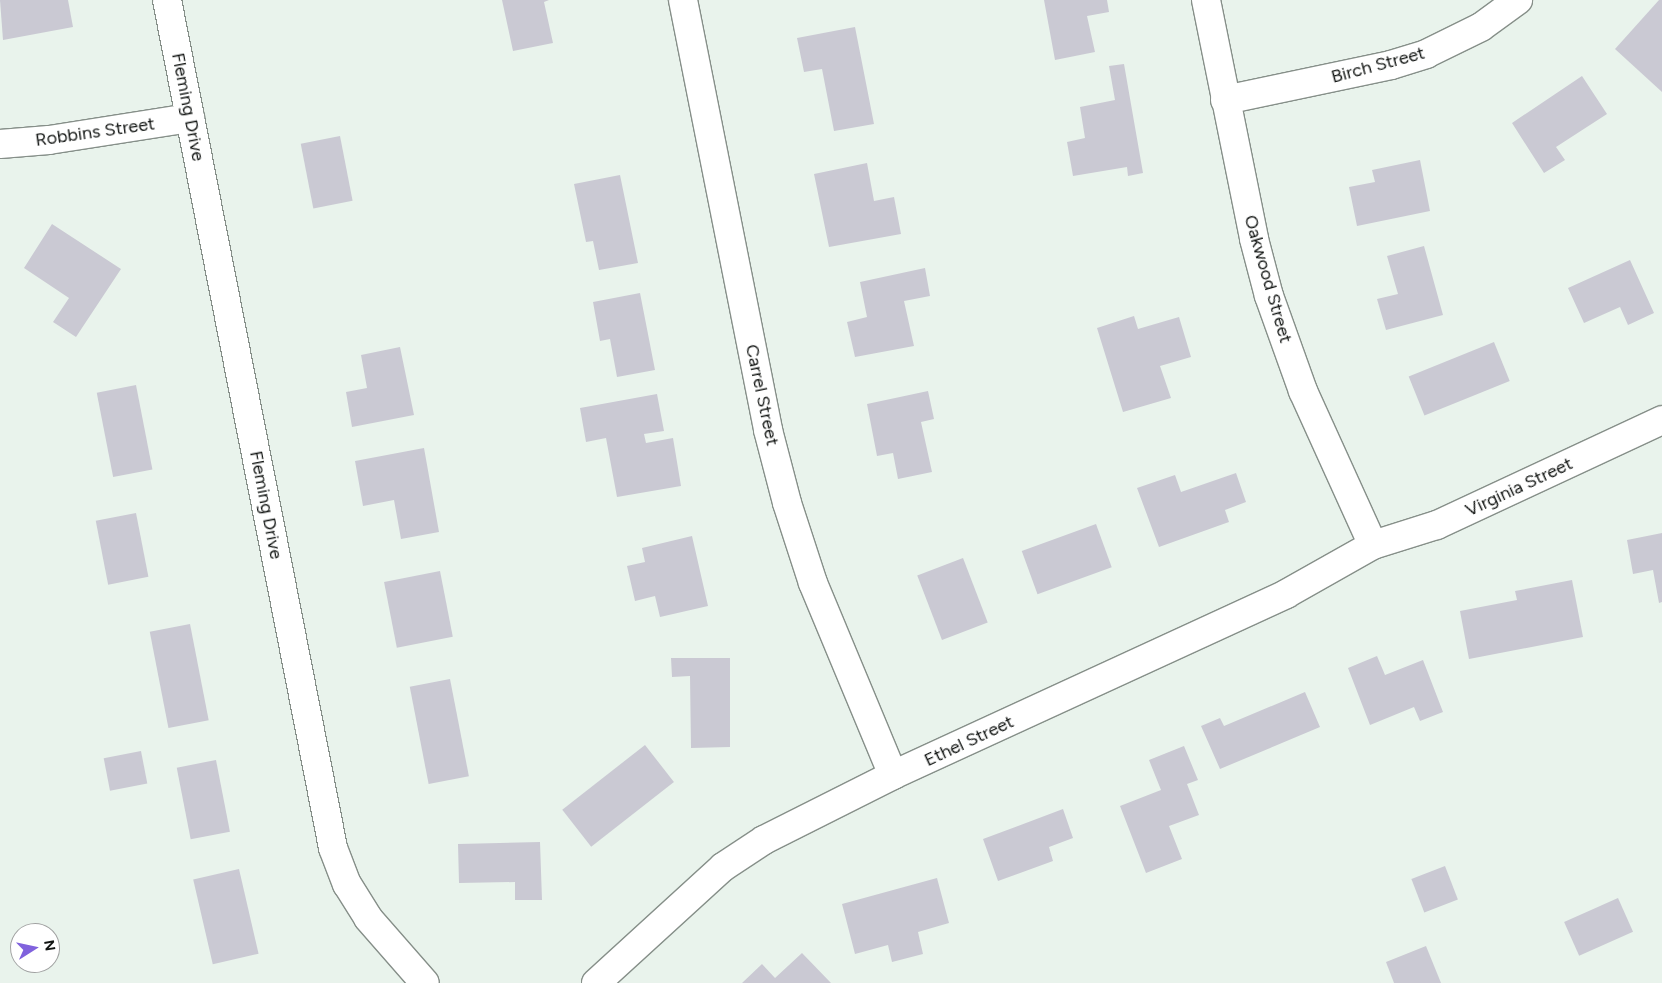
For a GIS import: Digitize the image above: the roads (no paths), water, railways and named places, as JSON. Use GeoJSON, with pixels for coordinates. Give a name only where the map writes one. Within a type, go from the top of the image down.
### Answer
{"type":"FeatureCollection","features":[{"type":"Feature","properties":{"kind":"street","name":"Fleming Drive"},"geometry":{"type":"LineString","coordinates":[[167,0],[333,848],[347,884],[368,918],[425,983]]}},
{"type":"Feature","properties":{"kind":"street","name":"Carrel Street"},"geometry":{"type":"LineString","coordinates":[[683,0],[768,430],[787,503],[816,592],[893,775]]}},
{"type":"Feature","properties":{"kind":"street","name":"Oakwood Street"},"geometry":{"type":"LineString","coordinates":[[1206,0],[1254,239],[1269,296],[1303,391],[1373,545]]}},
{"type":"Feature","properties":{"kind":"street","name":"Birch Street"},"geometry":{"type":"LineString","coordinates":[[1225,100],[1391,65],[1426,54],[1481,27],[1518,0]]}},
{"type":"Feature","properties":{"kind":"street","name":"Robbins Street"},"geometry":{"type":"LineString","coordinates":[[0,144],[49,140],[190,118]]}},
{"type":"Feature","properties":{"kind":"street","name":"Virginia Street"},"geometry":{"type":"LineString","coordinates":[[1373,545],[1437,525],[1662,420]]}},
{"type":"Feature","properties":{"kind":"street","name":"Ethel Street"},"geometry":{"type":"LineString","coordinates":[[596,983],[723,867],[764,840],[893,775],[1286,594],[1373,545]]}}]}
